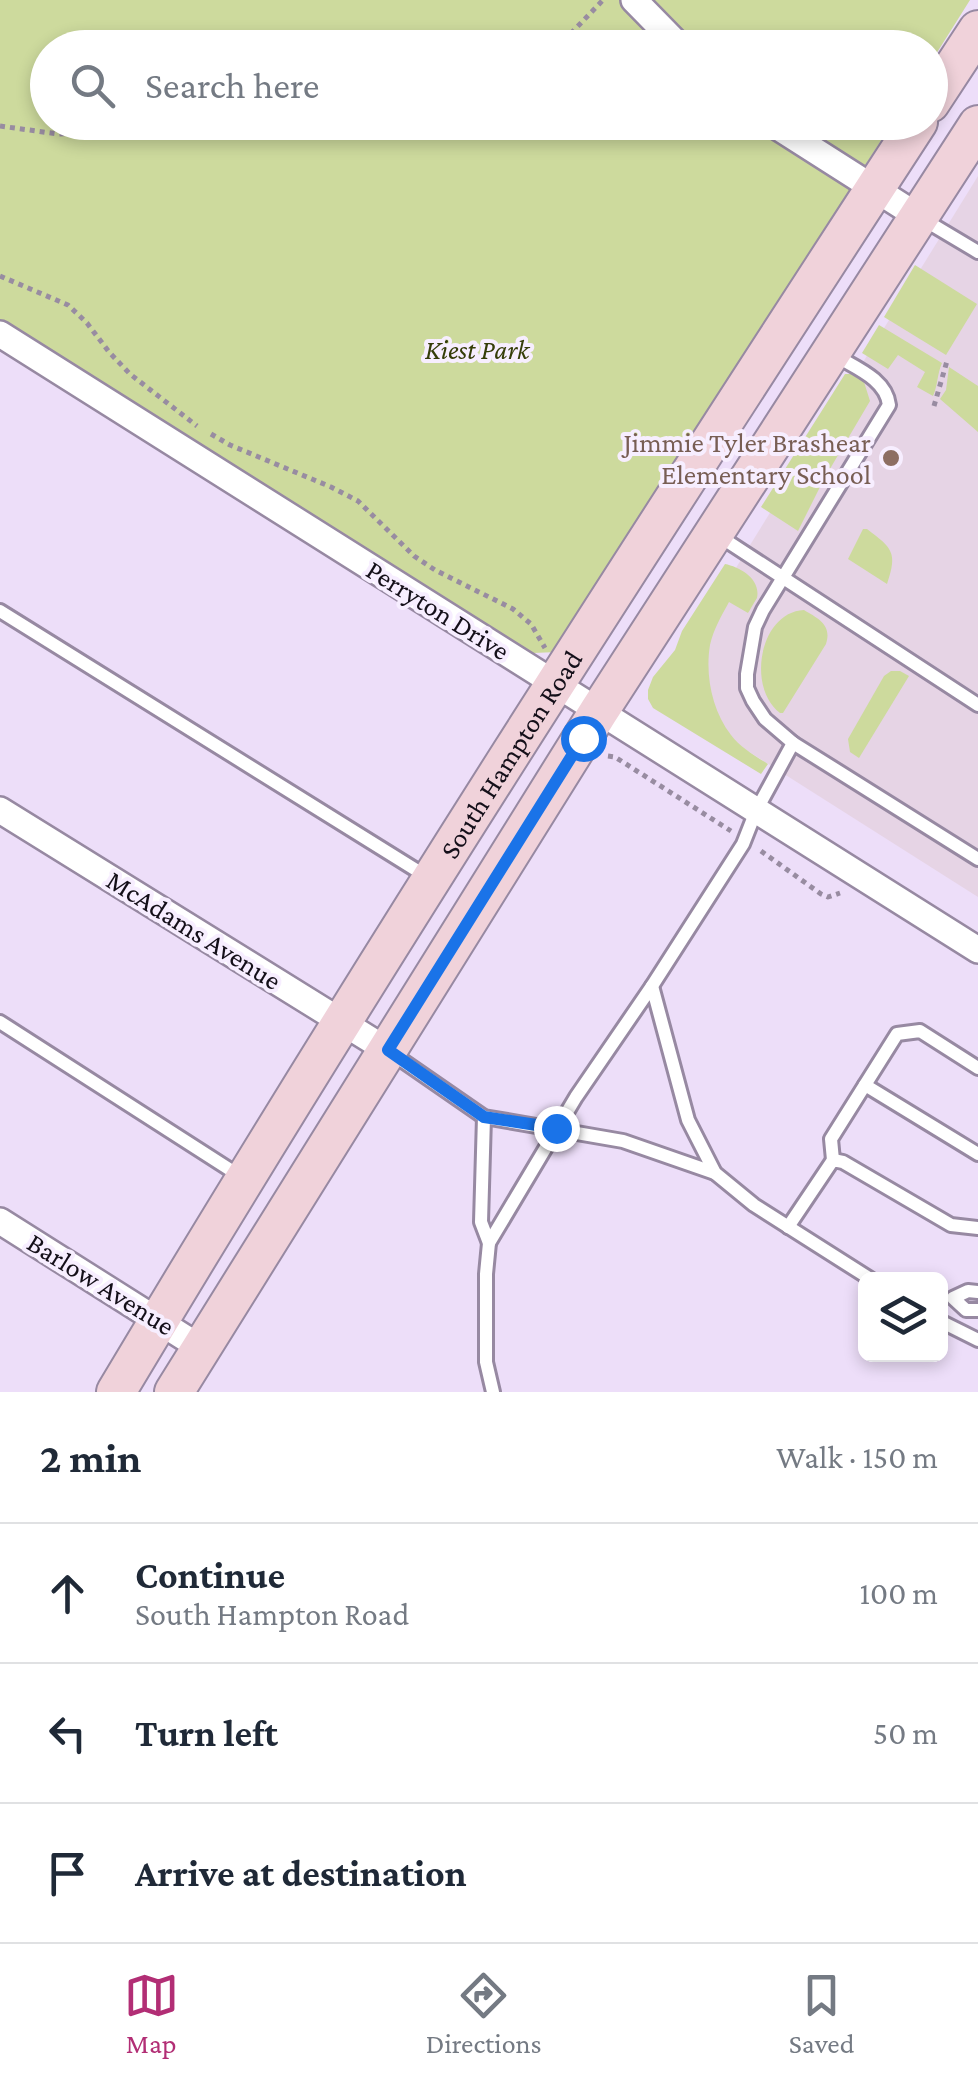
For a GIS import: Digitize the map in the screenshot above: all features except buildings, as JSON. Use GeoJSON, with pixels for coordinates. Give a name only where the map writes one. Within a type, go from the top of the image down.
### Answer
{"type":"FeatureCollection","features":[{"type":"Feature","properties":{"kind":"main road"},"geometry":{"type":"LineString","coordinates":[[948,76],[978,30]]}},
{"type":"Feature","properties":{"kind":"main road","name":"South Hampton Road"},"geometry":{"type":"LineString","coordinates":[[174,1392],[599,712],[978,125]]}},
{"type":"Feature","properties":{"kind":"main road","name":"South Hampton Road"},"geometry":{"type":"LineString","coordinates":[[116,1392],[431,879],[551,668],[906,140]]}},
{"type":"Feature","properties":{"kind":"main road"},"geometry":{"type":"LineString","coordinates":[[219,1222],[263,1250]]}},
{"type":"Feature","properties":{"kind":"street"},"geometry":{"type":"LineString","coordinates":[[634,0],[663,30]]}},
{"type":"Feature","properties":{"kind":"street"},"geometry":{"type":"LineString","coordinates":[[798,140],[919,217]]}},
{"type":"Feature","properties":{"kind":"street","name":"Perryton Drive"},"geometry":{"type":"LineString","coordinates":[[0,334],[551,668],[599,712],[978,950]]}},
{"type":"Feature","properties":{"kind":"street","name":"McAdams Avenue"},"geometry":{"type":"LineString","coordinates":[[0,810],[388,1050]]}},
{"type":"Feature","properties":{"kind":"street","name":"Barlow Avenue"},"geometry":{"type":"LineString","coordinates":[[0,1221],[201,1348]]}},
{"type":"Feature","properties":{"kind":"lane"},"geometry":{"type":"LineString","coordinates":[[919,217],[978,252]]}},
{"type":"Feature","properties":{"kind":"lane"},"geometry":{"type":"LineString","coordinates":[[831,352],[878,382],[888,395],[889,405],[756,627],[748,656],[747,688],[765,719],[793,742],[978,860]]}},
{"type":"Feature","properties":{"kind":"lane"},"geometry":{"type":"LineString","coordinates":[[714,533],[978,705]]}},
{"type":"Feature","properties":{"kind":"lane"},"geometry":{"type":"LineString","coordinates":[[0,610],[431,879]]}},
{"type":"Feature","properties":{"kind":"lane"},"geometry":{"type":"LineString","coordinates":[[492,1392],[486,1362],[489,1243],[556,1128],[743,844],[793,742]]}},
{"type":"Feature","properties":{"kind":"lane"},"geometry":{"type":"LineString","coordinates":[[652,986],[688,1120],[715,1173]]}},
{"type":"Feature","properties":{"kind":"lane"},"geometry":{"type":"LineString","coordinates":[[0,1022],[246,1180]]}},
{"type":"Feature","properties":{"kind":"lane"},"geometry":{"type":"LineString","coordinates":[[788,1227],[833,1160],[832,1139],[897,1034],[920,1031],[978,1068]]}},
{"type":"Feature","properties":{"kind":"lane"},"geometry":{"type":"LineString","coordinates":[[388,1050],[484,1117],[623,1141],[715,1173],[754,1206],[859,1272]]}},
{"type":"Feature","properties":{"kind":"lane"},"geometry":{"type":"LineString","coordinates":[[866,1085],[978,1154]]}},
{"type":"Feature","properties":{"kind":"lane"},"geometry":{"type":"LineString","coordinates":[[484,1117],[481,1222],[489,1243]]}},
{"type":"Feature","properties":{"kind":"lane"},"geometry":{"type":"LineString","coordinates":[[833,1160],[844,1162],[951,1225],[978,1228]]}},
{"type":"Feature","properties":{"kind":"lane"},"geometry":{"type":"LineString","coordinates":[[948,1300],[968,1291],[978,1292]]}},
{"type":"Feature","properties":{"kind":"lane"},"geometry":{"type":"LineString","coordinates":[[948,1301],[966,1310],[978,1310]]}},
{"type":"Feature","properties":{"kind":"lane"},"geometry":{"type":"LineString","coordinates":[[948,1326],[978,1340]]}},
{"type":"Feature","properties":{"kind":"path"},"geometry":{"type":"LineString","coordinates":[[574,30],[603,0]]}},
{"type":"Feature","properties":{"kind":"path"},"geometry":{"type":"LineString","coordinates":[[0,126],[30,130]]}},
{"type":"Feature","properties":{"kind":"path"},"geometry":{"type":"LineString","coordinates":[[0,276],[68,305],[130,374],[200,428],[230,446],[358,501],[414,556],[514,609],[532,624],[551,668]]}},
{"type":"Feature","properties":{"kind":"path"},"geometry":{"type":"LineString","coordinates":[[934,406],[948,361]]}},
{"type":"Feature","properties":{"kind":"shaded area","name":"Jimmie Tyler Brashear Elementary School"},"geometry":{"type":"Polygon","coordinates":[[[978,176],[978,897],[658,694],[978,176]]]}},
{"type":"Feature","properties":{"kind":"green space","name":"Kiest Park"},"geometry":{"type":"Polygon","coordinates":[[[0,0],[970,0],[948,35],[948,30],[30,30],[30,140],[881,140],[557,652],[533,653],[0,319],[0,0]]]}},
{"type":"Feature","properties":{"kind":"green space"},"geometry":{"type":"Polygon","coordinates":[[[915,265],[977,304],[946,355],[884,317],[915,265]]]}},
{"type":"Feature","properties":{"kind":"green space"},"geometry":{"type":"Polygon","coordinates":[[[879,325],[942,363],[933,396],[917,387],[925,372],[898,355],[888,369],[862,353],[879,325]]]}},
{"type":"Feature","properties":{"kind":"green space"},"geometry":{"type":"Polygon","coordinates":[[[949,367],[978,386],[978,432],[940,399],[946,390],[949,367]]]}},
{"type":"Feature","properties":{"kind":"green space"},"geometry":{"type":"Polygon","coordinates":[[[845,374],[864,382],[870,401],[798,531],[761,507],[845,374]]]}},
{"type":"Feature","properties":{"kind":"green space"},"geometry":{"type":"Polygon","coordinates":[[[863,529],[891,552],[887,584],[848,559],[863,529]]]}},
{"type":"Feature","properties":{"kind":"green space"},"geometry":{"type":"Polygon","coordinates":[[[725,564],[753,580],[757,598],[748,613],[729,602],[711,639],[709,680],[719,715],[731,735],[768,764],[761,774],[653,708],[648,699],[653,677],[675,650],[682,631],[725,564]]]}},
{"type":"Feature","properties":{"kind":"green space"},"geometry":{"type":"Polygon","coordinates":[[[804,610],[826,627],[826,644],[780,713],[763,686],[763,652],[777,623],[804,610]]]}},
{"type":"Feature","properties":{"kind":"green space"},"geometry":{"type":"Polygon","coordinates":[[[891,671],[909,676],[859,758],[850,752],[848,739],[884,676],[891,671]]]}},
{"type":"Feature","properties":{"kind":"place","name":"Jimmie Tyler Brashear Elementary School"},"geometry":{"type":"Point","coordinates":[891,458]}},
{"type":"Feature","properties":{"kind":"route"},"geometry":{"type":"LineString","coordinates":[[556,1128],[484,1117],[388,1050],[583,738]]}}]}
